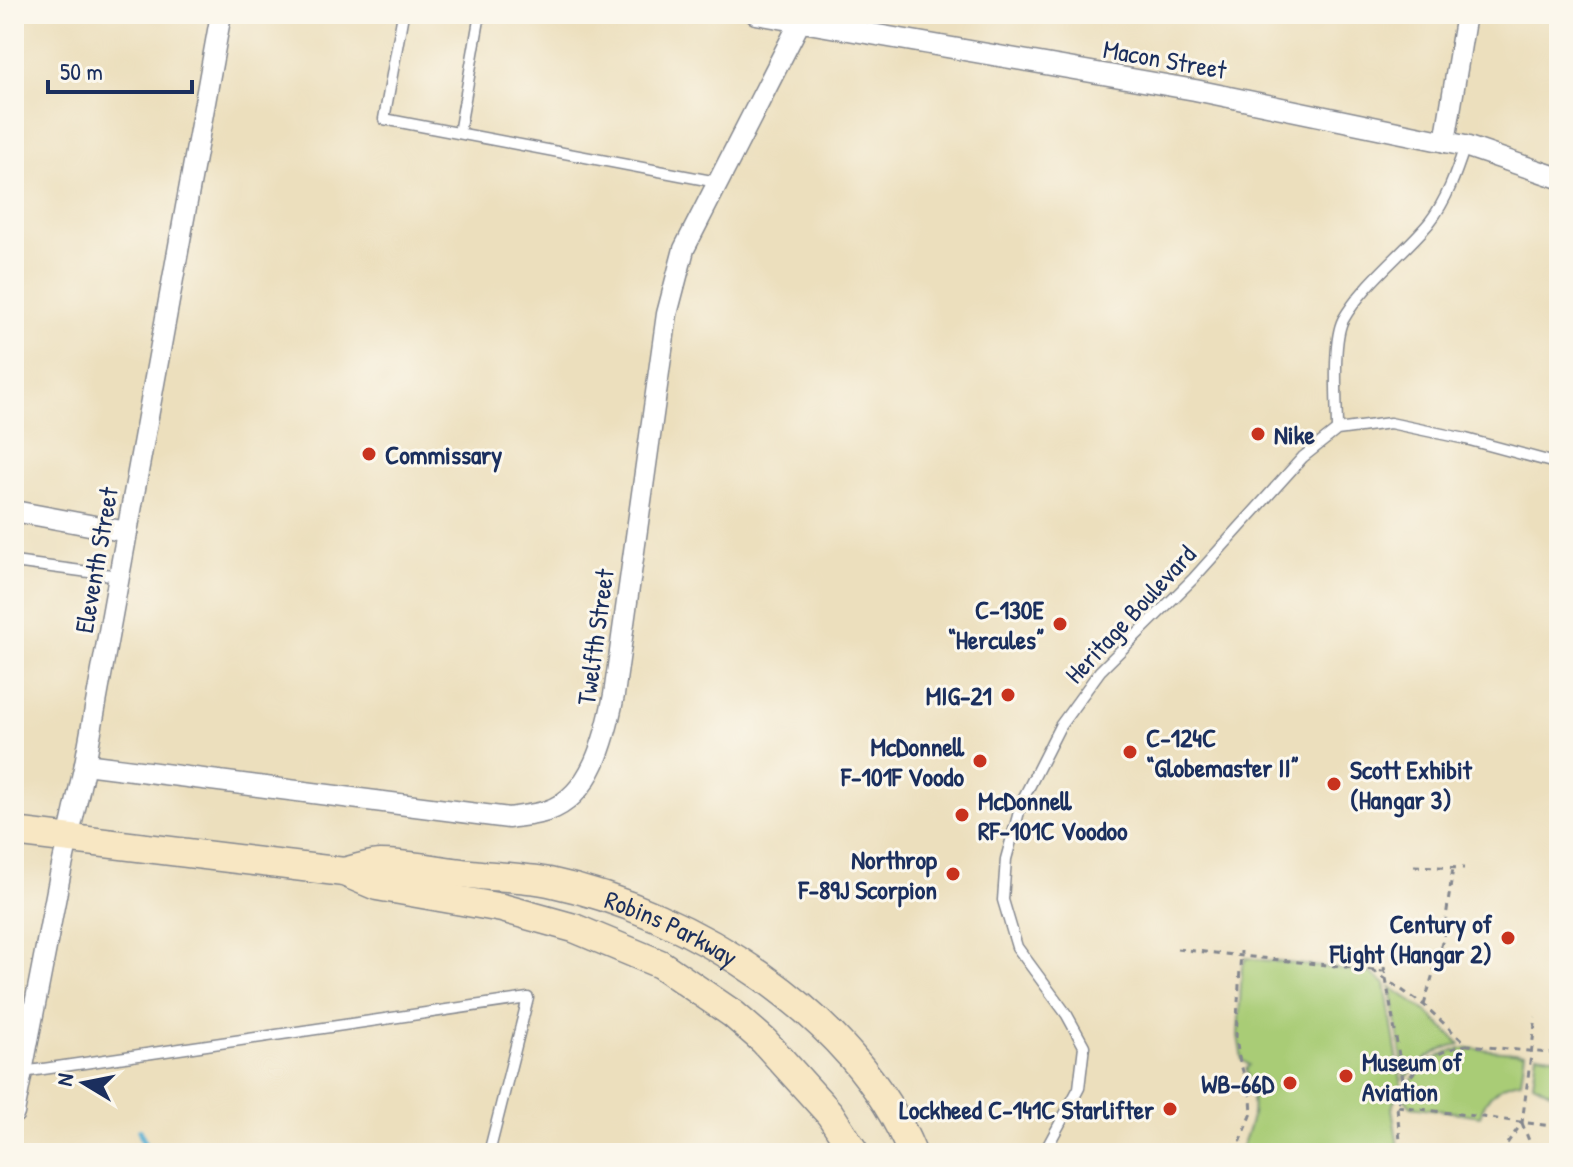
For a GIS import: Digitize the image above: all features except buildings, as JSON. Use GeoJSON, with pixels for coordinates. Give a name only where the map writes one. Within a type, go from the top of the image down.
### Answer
{"type":"FeatureCollection","features":[{"type":"Feature","properties":{"kind":"street","name":"Eleventh Street"},"geometry":{"type":"LineString","coordinates":[[14,1113],[85,764],[221,14]]}},
{"type":"Feature","properties":{"kind":"street","name":"Macon Street"},"geometry":{"type":"LineString","coordinates":[[756,14],[802,18],[1195,90],[1455,144],[1559,178]]}},
{"type":"Feature","properties":{"kind":"street"},"geometry":{"type":"LineString","coordinates":[[1455,144],[1466,14]]}},
{"type":"Feature","properties":{"kind":"street","name":"Twelfth Street"},"geometry":{"type":"LineString","coordinates":[[85,764],[509,818],[549,811],[578,789],[594,764],[606,733],[614,695],[667,314],[684,249],[802,18]]}},
{"type":"Feature","properties":{"kind":"street"},"geometry":{"type":"LineString","coordinates":[[14,511],[127,532]]}},
{"type":"Feature","properties":{"kind":"street","name":"Robins Parkway"},"geometry":{"type":"LineString","coordinates":[[14,832],[344,872],[377,886],[502,908],[574,928],[660,964],[733,1014],[773,1051],[830,1114],[855,1153]]}},
{"type":"Feature","properties":{"kind":"street","name":"Robins Parkway"},"geometry":{"type":"LineString","coordinates":[[344,872],[378,864],[548,882],[661,919],[729,953],[779,988],[830,1036],[871,1081],[912,1153]]}},
{"type":"Feature","properties":{"kind":"street"},"geometry":{"type":"LineString","coordinates":[[553,922],[566,887]]}},
{"type":"Feature","properties":{"kind":"street"},"geometry":{"type":"LineString","coordinates":[[698,990],[729,953]]}},
{"type":"Feature","properties":{"kind":"lane"},"geometry":{"type":"LineString","coordinates":[[403,14],[384,119],[717,182]]}},
{"type":"Feature","properties":{"kind":"lane"},"geometry":{"type":"LineString","coordinates":[[459,133],[480,14]]}},
{"type":"Feature","properties":{"kind":"lane"},"geometry":{"type":"LineString","coordinates":[[1455,144],[1452,185],[1430,222],[1380,273],[1342,322],[1337,359],[1337,430],[1390,423],[1559,464]]}},
{"type":"Feature","properties":{"kind":"lane","name":"Heritage Boulevard"},"geometry":{"type":"LineString","coordinates":[[1044,1153],[1079,1088],[1084,1046],[1067,1015],[1017,947],[1003,900],[1006,859],[1022,801],[1060,726],[1100,671],[1193,579],[1303,457],[1337,430]]}},
{"type":"Feature","properties":{"kind":"lane"},"geometry":{"type":"LineString","coordinates":[[14,562],[119,576]]}},
{"type":"Feature","properties":{"kind":"lane"},"geometry":{"type":"LineString","coordinates":[[23,1072],[528,998],[489,1153]]}},
{"type":"Feature","properties":{"kind":"path"},"geometry":{"type":"LineString","coordinates":[[1414,866],[1464,868]]}},
{"type":"Feature","properties":{"kind":"path"},"geometry":{"type":"LineString","coordinates":[[1424,1005],[1443,939],[1453,868]]}},
{"type":"Feature","properties":{"kind":"path"},"geometry":{"type":"LineString","coordinates":[[1177,949],[1384,969],[1404,1085]]}},
{"type":"Feature","properties":{"kind":"path"},"geometry":{"type":"LineString","coordinates":[[1236,1153],[1252,1113],[1236,1037],[1241,953]]}},
{"type":"Feature","properties":{"kind":"path"},"geometry":{"type":"LineString","coordinates":[[1372,970],[1424,1005],[1467,1045]]}},
{"type":"Feature","properties":{"kind":"path"},"geometry":{"type":"LineString","coordinates":[[1534,1153],[1522,1123],[1536,1017]]}},
{"type":"Feature","properties":{"kind":"path"},"geometry":{"type":"LineString","coordinates":[[1401,1153],[1397,1106],[1404,1085],[1423,1062],[1451,1048],[1467,1045],[1559,1054]]}},
{"type":"Feature","properties":{"kind":"path"},"geometry":{"type":"LineString","coordinates":[[1397,1106],[1559,1127]]}},
{"type":"Feature","properties":{"kind":"path"},"geometry":{"type":"LineString","coordinates":[[1500,1153],[1522,1123]]}},
{"type":"Feature","properties":{"kind":"green space"},"geometry":{"type":"Polygon","coordinates":[[[1246,958],[1371,973],[1385,984],[1402,1086],[1392,1108],[1399,1153],[1239,1153],[1248,1131],[1253,1104],[1246,1070],[1249,1065],[1242,1060],[1238,1036],[1242,967],[1246,958]]]}},
{"type":"Feature","properties":{"kind":"green space"},"geometry":{"type":"Polygon","coordinates":[[[1391,987],[1427,1012],[1460,1044],[1430,1057],[1405,1079],[1391,987]]]}},
{"type":"Feature","properties":{"kind":"green space"},"geometry":{"type":"Polygon","coordinates":[[[1466,1048],[1525,1053],[1521,1081],[1494,1092],[1480,1116],[1411,1106],[1403,1096],[1420,1070],[1436,1058],[1466,1048]]]}},
{"type":"Feature","properties":{"kind":"green space"},"geometry":{"type":"Polygon","coordinates":[[[1537,1054],[1559,1057],[1559,1102],[1551,1092],[1533,1083],[1537,1054]]]}},
{"type":"Feature","properties":{"kind":"waterway"},"geometry":{"type":"LineString","coordinates":[[140,1131],[147,1153]]}},
{"type":"Feature","properties":{"kind":"place","name":"Nike"},"geometry":{"type":"Point","coordinates":[1258,434]}},
{"type":"Feature","properties":{"kind":"place","name":"Commissary"},"geometry":{"type":"Point","coordinates":[369,454]}},
{"type":"Feature","properties":{"kind":"place","name":"C-130E “Hercules”"},"geometry":{"type":"Point","coordinates":[1060,624]}},
{"type":"Feature","properties":{"kind":"place","name":"MIG-21"},"geometry":{"type":"Point","coordinates":[1008,695]}},
{"type":"Feature","properties":{"kind":"place","name":"C-124C “Globemaster II”"},"geometry":{"type":"Point","coordinates":[1130,752]}},
{"type":"Feature","properties":{"kind":"place","name":"McDonnell F-101F Voodo"},"geometry":{"type":"Point","coordinates":[980,761]}},
{"type":"Feature","properties":{"kind":"place","name":"Scott Exhibit (Hangar 3)"},"geometry":{"type":"Point","coordinates":[1334,784]}},
{"type":"Feature","properties":{"kind":"place","name":"McDonnell RF-101C Voodoo"},"geometry":{"type":"Point","coordinates":[962,815]}},
{"type":"Feature","properties":{"kind":"place","name":"Northrop F-89J Scorpion"},"geometry":{"type":"Point","coordinates":[953,874]}},
{"type":"Feature","properties":{"kind":"place","name":"Century of Flight (Hangar 2)"},"geometry":{"type":"Point","coordinates":[1508,938]}},
{"type":"Feature","properties":{"kind":"place","name":"Museum of Aviation"},"geometry":{"type":"Point","coordinates":[1346,1076]}},
{"type":"Feature","properties":{"kind":"place","name":"WB-66D"},"geometry":{"type":"Point","coordinates":[1290,1083]}},
{"type":"Feature","properties":{"kind":"place","name":"Lockheed C-141C Starlifter"},"geometry":{"type":"Point","coordinates":[1170,1109]}}]}
